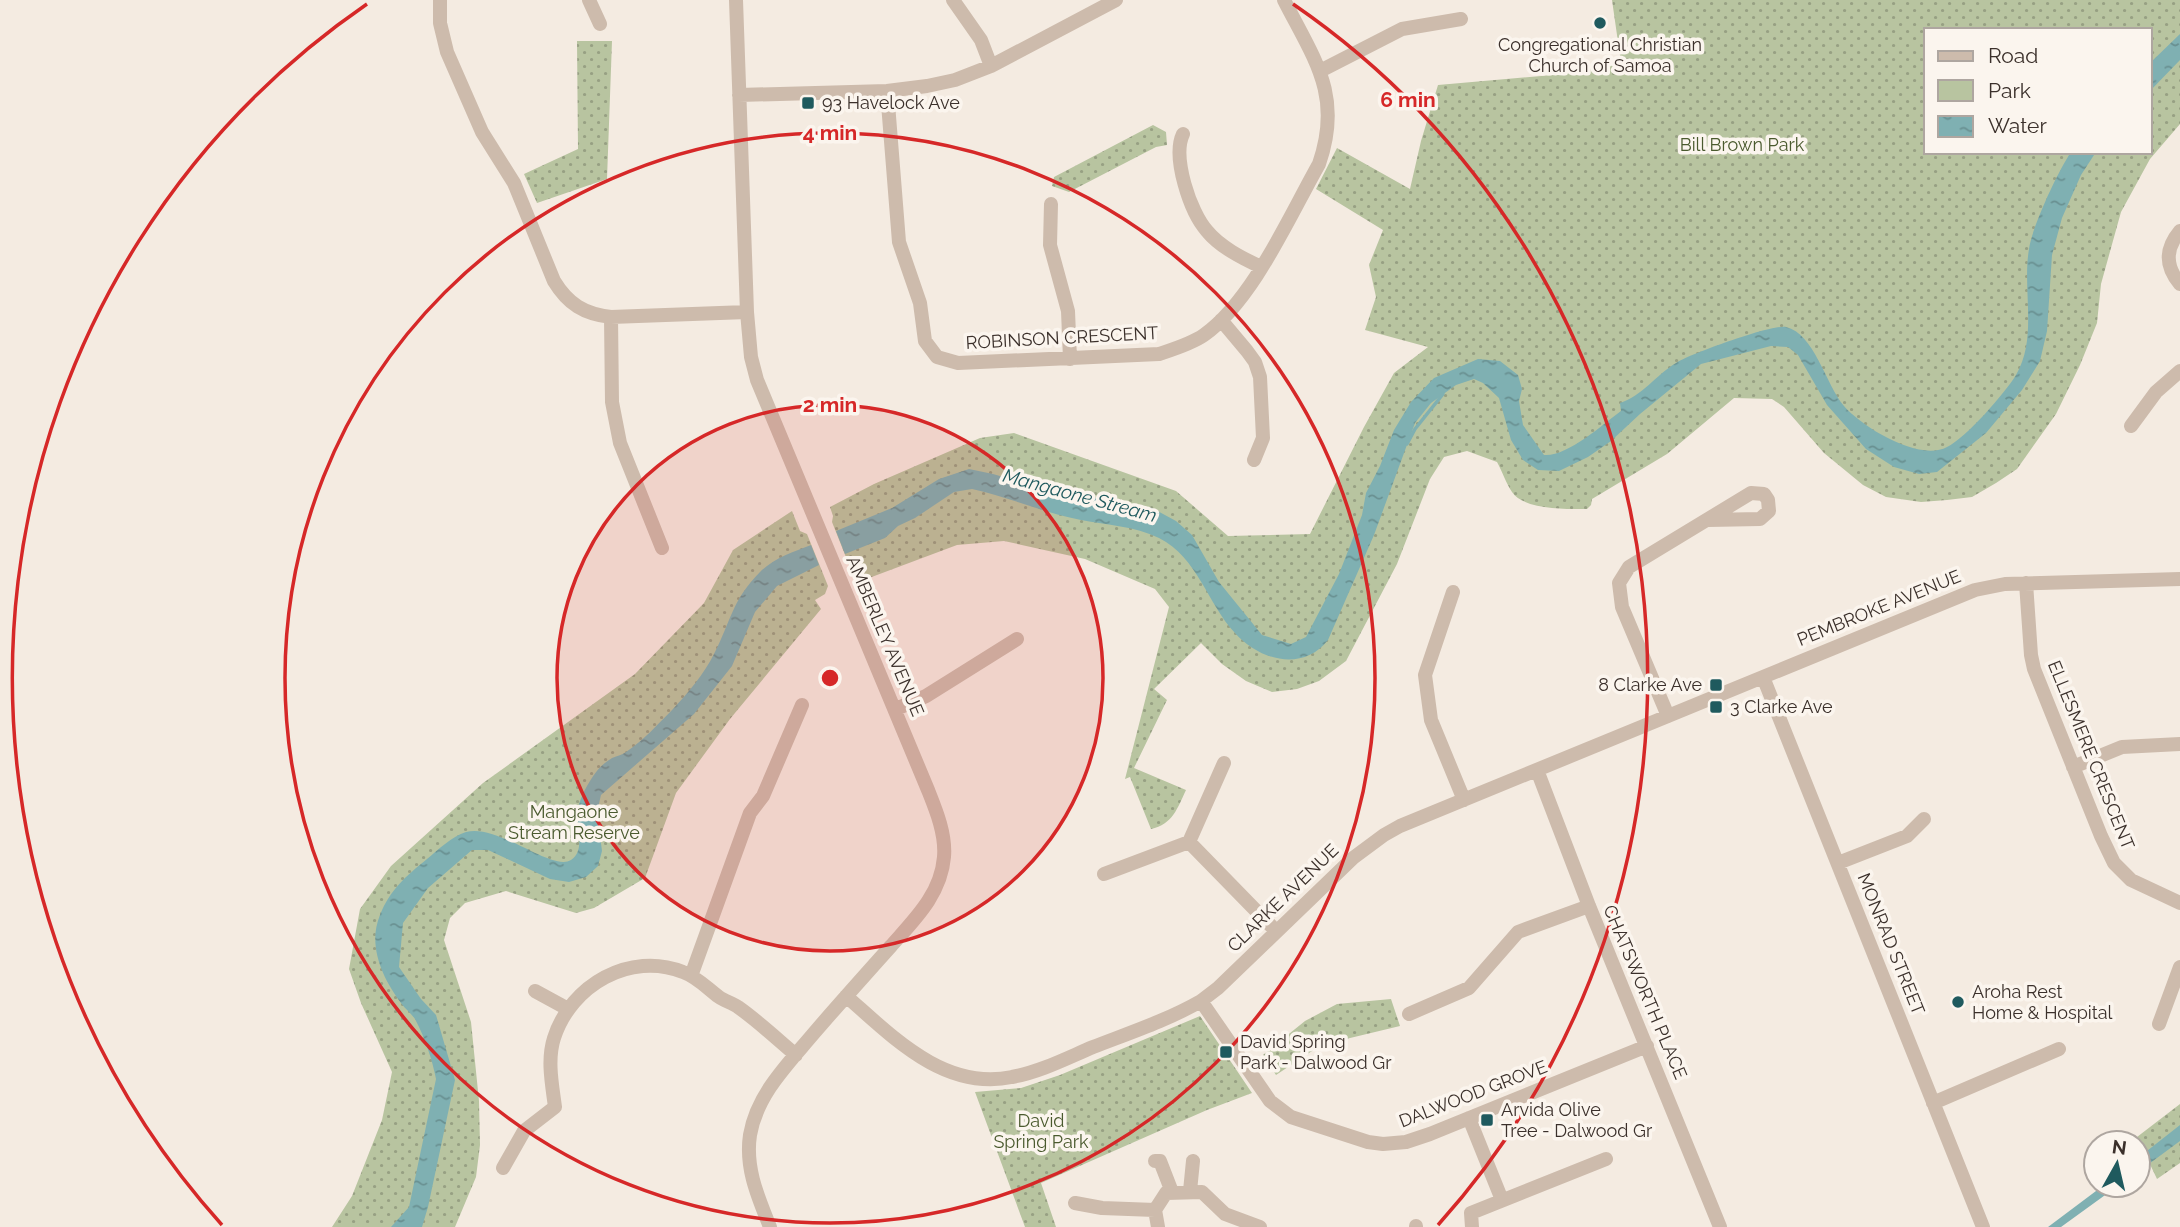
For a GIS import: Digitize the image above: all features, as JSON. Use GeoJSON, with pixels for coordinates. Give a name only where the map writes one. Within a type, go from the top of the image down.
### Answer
{"type":"FeatureCollection","features":[{"type":"Feature","properties":{"kind":"street"},"geometry":{"type":"LineString","coordinates":[[440,0],[440,23],[447,52],[482,132],[514,183],[554,281],[563,295],[574,306],[597,316],[747,312]]}},
{"type":"Feature","properties":{"kind":"street"},"geometry":{"type":"LineString","coordinates":[[589,0],[600,24]]}},
{"type":"Feature","properties":{"kind":"street","name":"AMBERLEY AVENUE"},"geometry":{"type":"LineString","coordinates":[[736,0],[747,312],[751,357],[757,380],[937,813],[945,854],[941,876],[924,909],[846,996],[765,1094],[750,1136],[750,1165],[753,1184],[770,1227]]}},
{"type":"Feature","properties":{"kind":"street"},"geometry":{"type":"LineString","coordinates":[[953,0],[981,40],[991,66]]}},
{"type":"Feature","properties":{"kind":"street"},"geometry":{"type":"LineString","coordinates":[[739,95],[887,91],[955,80],[991,66],[1116,0]]}},
{"type":"Feature","properties":{"kind":"street","name":"ROBINSON CRESCENT"},"geometry":{"type":"LineString","coordinates":[[887,91],[899,242],[920,303],[925,341],[937,357],[958,363],[1159,354],[1202,336],[1239,302],[1318,164],[1324,148],[1328,124],[1328,97],[1320,71],[1283,0]]}},
{"type":"Feature","properties":{"kind":"street"},"geometry":{"type":"LineString","coordinates":[[1320,71],[1402,29],[1461,19]]}},
{"type":"Feature","properties":{"kind":"street"},"geometry":{"type":"LineString","coordinates":[[1183,134],[1180,147],[1183,174],[1194,210],[1205,229],[1232,251],[1261,267]]}},
{"type":"Feature","properties":{"kind":"street"},"geometry":{"type":"LineString","coordinates":[[1051,204],[1050,245],[1068,312],[1070,359]]}},
{"type":"Feature","properties":{"kind":"street"},"geometry":{"type":"LineString","coordinates":[[2180,231],[2172,241],[2168,259],[2169,267],[2180,284]]}},
{"type":"Feature","properties":{"kind":"street"},"geometry":{"type":"LineString","coordinates":[[611,317],[612,402],[620,443],[662,548]]}},
{"type":"Feature","properties":{"kind":"street"},"geometry":{"type":"LineString","coordinates":[[1221,320],[1255,362],[1261,377],[1263,438],[1254,460]]}},
{"type":"Feature","properties":{"kind":"street"},"geometry":{"type":"LineString","coordinates":[[2131,425],[2156,393],[2180,371]]}},
{"type":"Feature","properties":{"kind":"street"},"geometry":{"type":"LineString","coordinates":[[1668,716],[1622,607],[1619,583],[1629,567],[1708,520]]}},
{"type":"Feature","properties":{"kind":"street","name":"PEMBROKE AVENUE"},"geometry":{"type":"LineString","coordinates":[[1763,677],[1957,596],[1991,586],[2180,579]]}},
{"type":"Feature","properties":{"kind":"street","name":"ELLESMERE CRESCENT"},"geometry":{"type":"LineString","coordinates":[[2026,583],[2034,669],[2114,863],[2131,880],[2180,903]]}},
{"type":"Feature","properties":{"kind":"street"},"geometry":{"type":"LineString","coordinates":[[1453,592],[1425,675],[1426,699],[1431,720],[1464,800]]}},
{"type":"Feature","properties":{"kind":"street"},"geometry":{"type":"LineString","coordinates":[[896,709],[926,696],[1017,639]]}},
{"type":"Feature","properties":{"kind":"street","name":"CLARKE AVENUE"},"geometry":{"type":"LineString","coordinates":[[846,996],[929,1063],[960,1075],[993,1080],[1034,1071],[1201,1001],[1218,988],[1353,858],[1384,835],[1763,677]]}},
{"type":"Feature","properties":{"kind":"street","name":"MONRAD STREET"},"geometry":{"type":"LineString","coordinates":[[1763,677],[1983,1227]]}},
{"type":"Feature","properties":{"kind":"street"},"geometry":{"type":"LineString","coordinates":[[691,976],[750,813],[763,796],[802,705]]}},
{"type":"Feature","properties":{"kind":"street"},"geometry":{"type":"LineString","coordinates":[[2073,767],[2122,747],[2180,744]]}},
{"type":"Feature","properties":{"kind":"street"},"geometry":{"type":"LineString","coordinates":[[1104,874],[1189,842],[1224,763]]}},
{"type":"Feature","properties":{"kind":"street","name":"CHATSWORTH PLACE"},"geometry":{"type":"LineString","coordinates":[[1537,770],[1589,906],[1720,1227]]}},
{"type":"Feature","properties":{"kind":"street"},"geometry":{"type":"LineString","coordinates":[[1838,863],[1908,836],[1924,819]]}},
{"type":"Feature","properties":{"kind":"street"},"geometry":{"type":"LineString","coordinates":[[1189,842],[1276,932]]}},
{"type":"Feature","properties":{"kind":"street"},"geometry":{"type":"LineString","coordinates":[[1409,1014],[1469,988],[1518,932],[1589,906]]}},
{"type":"Feature","properties":{"kind":"street"},"geometry":{"type":"LineString","coordinates":[[503,1168],[524,1131],[555,1107],[551,1077],[552,1050],[554,1038],[568,1009],[590,986],[612,973],[653,966],[675,969],[691,976],[721,999],[737,1006],[796,1055]]}},
{"type":"Feature","properties":{"kind":"street"},"geometry":{"type":"LineString","coordinates":[[2159,1024],[2180,967]]}},
{"type":"Feature","properties":{"kind":"street"},"geometry":{"type":"LineString","coordinates":[[536,991],[568,1009]]}},
{"type":"Feature","properties":{"kind":"street","name":"DALWOOD GROVE"},"geometry":{"type":"LineString","coordinates":[[1201,1001],[1270,1101],[1291,1117],[1368,1142],[1383,1144],[1406,1142],[1647,1046]]}},
{"type":"Feature","properties":{"kind":"street"},"geometry":{"type":"LineString","coordinates":[[1933,1102],[2059,1049]]}},
{"type":"Feature","properties":{"kind":"street"},"geometry":{"type":"LineString","coordinates":[[1469,1118],[1502,1200]]}},
{"type":"Feature","properties":{"kind":"street"},"geometry":{"type":"LineString","coordinates":[[1472,1227],[1471,1213],[1606,1159]]}},
{"type":"Feature","properties":{"kind":"street"},"geometry":{"type":"LineString","coordinates":[[1155,1161],[1160,1161],[1172,1192]]}},
{"type":"Feature","properties":{"kind":"street"},"geometry":{"type":"LineString","coordinates":[[1190,1191],[1193,1161]]}},
{"type":"Feature","properties":{"kind":"street"},"geometry":{"type":"LineString","coordinates":[[1158,1227],[1155,1210],[1166,1193],[1190,1191],[1202,1192],[1224,1214],[1260,1227]]}},
{"type":"Feature","properties":{"kind":"street"},"geometry":{"type":"LineString","coordinates":[[1075,1202],[1102,1208],[1155,1210]]}},
{"type":"Feature","properties":{"kind":"green space","name":"Bill Brown Park"},"geometry":{"type":"Polygon","coordinates":[[[1612,0],[2180,0],[2180,124],[2150,159],[2121,212],[2101,284],[2097,323],[2080,365],[2056,414],[2017,469],[1972,497],[1921,502],[1886,497],[1863,485],[1824,453],[1784,407],[1772,399],[1734,398],[1667,454],[1592,499],[1587,509],[1546,507],[1526,502],[1512,492],[1497,462],[1467,451],[1444,457],[1430,479],[1397,564],[1346,661],[1319,681],[1297,689],[1272,692],[1246,681],[1222,664],[1201,643],[1154,689],[1167,700],[1134,768],[1186,790],[1169,819],[1151,829],[1130,777],[1125,779],[1169,607],[1155,589],[1085,559],[1004,541],[957,545],[861,581],[853,575],[832,522],[830,507],[874,484],[980,438],[1014,433],[1176,491],[1228,536],[1310,534],[1394,373],[1428,347],[1365,330],[1376,297],[1369,265],[1383,230],[1316,189],[1337,148],[1410,189],[1438,85],[1553,75],[1621,63],[1612,0]]]}},
{"type":"Feature","properties":{"kind":"green space"},"geometry":{"type":"Polygon","coordinates":[[[577,41],[612,41],[607,179],[537,203],[524,174],[578,149],[577,41]]]}},
{"type":"Feature","properties":{"kind":"green space"},"geometry":{"type":"Polygon","coordinates":[[[1153,125],[1166,132],[1167,145],[1156,147],[1069,192],[1052,186],[1054,177],[1153,125]]]}},
{"type":"Feature","properties":{"kind":"green space","name":"Mangaone Stream Reserve"},"geometry":{"type":"Polygon","coordinates":[[[792,511],[800,531],[807,534],[828,586],[825,594],[815,600],[821,609],[730,719],[676,793],[645,878],[594,908],[576,913],[506,891],[465,903],[450,918],[444,940],[471,1022],[479,1101],[480,1145],[476,1177],[455,1227],[332,1227],[352,1196],[382,1120],[392,1072],[349,969],[360,909],[391,866],[483,783],[635,674],[704,603],[733,550],[792,511]]]}},
{"type":"Feature","properties":{"kind":"green space"},"geometry":{"type":"Polygon","coordinates":[[[1391,999],[1400,1026],[1321,1045],[1276,1075],[1263,1055],[1305,1021],[1337,1004],[1391,999]]]}},
{"type":"Feature","properties":{"kind":"green space","name":"David Spring Park"},"geometry":{"type":"Polygon","coordinates":[[[1200,1016],[1252,1093],[1041,1183],[1056,1227],[1025,1227],[975,1092],[1021,1088],[1060,1075],[1200,1016]]]}},
{"type":"Feature","properties":{"kind":"green space"},"geometry":{"type":"Polygon","coordinates":[[[2180,1104],[2180,1163],[2157,1179],[2152,1168],[2152,1129],[2147,1129],[2180,1104]]]}},
{"type":"Feature","properties":{"kind":"water"},"geometry":{"type":"Polygon","coordinates":[[[2180,34],[2180,60],[2152,89],[2152,61],[2180,34]]]}},
{"type":"Feature","properties":{"kind":"water"},"geometry":{"type":"Polygon","coordinates":[[[2070,154],[2095,154],[2081,175],[2062,218],[2052,255],[2047,331],[2040,361],[2022,390],[1986,433],[1937,472],[1919,474],[1894,467],[1866,449],[1827,405],[1798,355],[1788,347],[1771,346],[1701,364],[1611,441],[1588,457],[1559,471],[1538,470],[1523,460],[1511,440],[1499,398],[1483,383],[1474,379],[1456,385],[1431,403],[1415,423],[1374,535],[1328,640],[1318,650],[1294,659],[1269,656],[1245,643],[1225,621],[1183,557],[1159,538],[1140,531],[1067,517],[972,489],[954,492],[898,526],[885,538],[845,554],[836,531],[892,508],[939,479],[969,469],[1045,489],[1152,508],[1176,521],[1192,535],[1219,582],[1262,635],[1291,644],[1306,637],[1339,574],[1362,515],[1366,493],[1394,430],[1411,402],[1434,378],[1478,359],[1500,361],[1518,375],[1522,389],[1519,401],[1523,425],[1544,455],[1563,451],[1594,432],[1621,411],[1620,403],[1635,395],[1676,363],[1731,340],[1786,327],[1796,331],[1804,339],[1819,361],[1837,397],[1864,423],[1907,446],[1922,450],[1947,447],[1974,425],[2003,393],[2023,361],[2028,330],[2029,249],[2035,227],[2070,154]]]}},
{"type":"Feature","properties":{"kind":"water"},"geometry":{"type":"Polygon","coordinates":[[[811,545],[819,565],[777,586],[755,612],[732,666],[694,714],[601,795],[597,812],[602,851],[598,866],[586,877],[569,882],[550,879],[488,850],[472,850],[428,888],[403,923],[399,967],[421,999],[436,1015],[455,1080],[422,1227],[391,1227],[409,1207],[436,1079],[419,1026],[394,994],[379,962],[376,927],[389,898],[419,865],[450,840],[466,832],[493,834],[562,862],[576,856],[579,844],[579,804],[595,774],[612,758],[632,748],[645,737],[690,690],[710,661],[743,592],[760,572],[778,559],[811,545]]]}},
{"type":"Feature","properties":{"kind":"water"},"geometry":{"type":"Polygon","coordinates":[[[2180,1125],[2180,1141],[2152,1162],[2152,1147],[2180,1125]]]}},
{"type":"Feature","properties":{"kind":"water"},"geometry":{"type":"Polygon","coordinates":[[[2085,1199],[2100,1199],[2061,1227],[2048,1227],[2085,1199]]]}},
{"type":"Feature","properties":{"kind":"waterway","name":"Mangaone Stream"},"geometry":{"type":"LineString","coordinates":[[1407,444],[1415,429],[1443,394]]}},
{"type":"Feature","properties":{"kind":"place","name":"Congregational Christian Church of Samoa"},"geometry":{"type":"Point","coordinates":[1600,23]}},
{"type":"Feature","properties":{"kind":"place","name":"93 Havelock Ave"},"geometry":{"type":"Point","coordinates":[808,103]}},
{"type":"Feature","properties":{"kind":"place","name":"8 Clarke Ave"},"geometry":{"type":"Point","coordinates":[1716,685]}},
{"type":"Feature","properties":{"kind":"place","name":"3 Clarke Ave"},"geometry":{"type":"Point","coordinates":[1716,707]}},
{"type":"Feature","properties":{"kind":"place","name":"Aroha Rest Home & Hospital"},"geometry":{"type":"Point","coordinates":[1958,1002]}},
{"type":"Feature","properties":{"kind":"place","name":"David Spring Park - Dalwood Gr"},"geometry":{"type":"Point","coordinates":[1226,1052]}},
{"type":"Feature","properties":{"kind":"place","name":"Arvida Olive Tree - Dalwood Gr"},"geometry":{"type":"Point","coordinates":[1487,1120]}}]}
